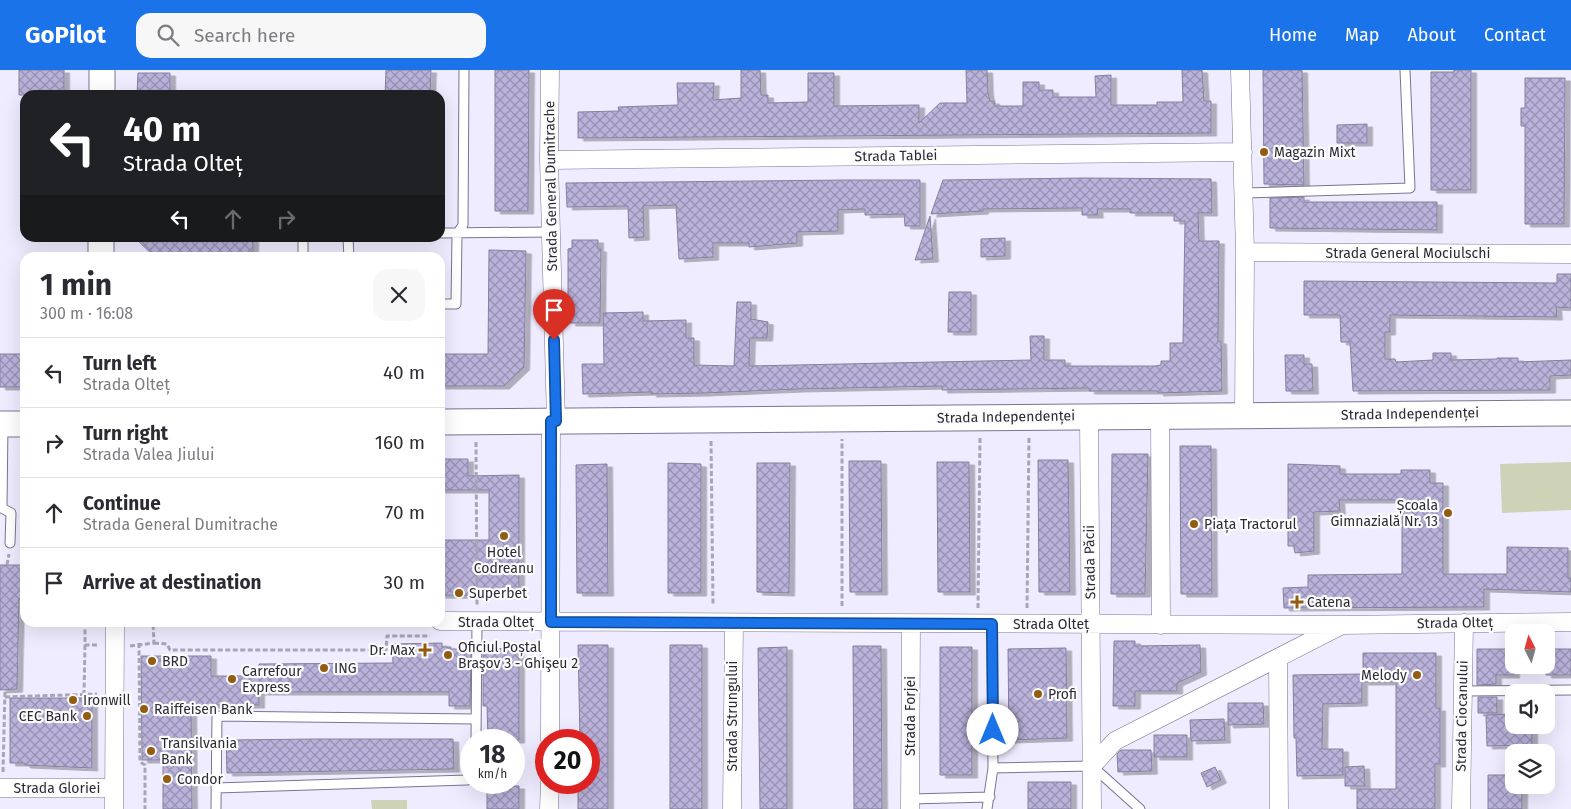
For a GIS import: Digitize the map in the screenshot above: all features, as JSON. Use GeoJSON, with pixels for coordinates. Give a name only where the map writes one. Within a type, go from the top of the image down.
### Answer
{"type":"FeatureCollection","features":[{"type":"Feature","properties":{"kind":"main road"},"geometry":{"type":"LineString","coordinates":[[102,70],[102,90]]}},
{"type":"Feature","properties":{"kind":"main road","name":"Strada Independenței"},"geometry":{"type":"LineString","coordinates":[[445,422],[1571,413]]}},
{"type":"Feature","properties":{"kind":"street","name":"Strada General Dumitrache"},"geometry":{"type":"LineString","coordinates":[[550,70],[549,160],[553,421],[550,729]]}},
{"type":"Feature","properties":{"kind":"street"},"geometry":{"type":"LineString","coordinates":[[1240,70],[1245,252],[1244,415]]}},
{"type":"Feature","properties":{"kind":"street","name":"Strada Tablei"},"geometry":{"type":"LineString","coordinates":[[549,160],[1243,152]]}},
{"type":"Feature","properties":{"kind":"street","name":"Strada General Mociulschi"},"geometry":{"type":"LineString","coordinates":[[1245,252],[1571,254]]}},
{"type":"Feature","properties":{"kind":"street"},"geometry":{"type":"LineString","coordinates":[[1160,416],[1160,625]]}},
{"type":"Feature","properties":{"kind":"street","name":"Strada Păcii"},"geometry":{"type":"LineString","coordinates":[[1089,417],[1092,809]]}},
{"type":"Feature","properties":{"kind":"street","name":"Strada Olteț"},"geometry":{"type":"LineString","coordinates":[[445,627],[477,622],[1160,625],[1571,622]]}},
{"type":"Feature","properties":{"kind":"street","name":"Strada Strungului"},"geometry":{"type":"LineString","coordinates":[[732,809],[734,623]]}},
{"type":"Feature","properties":{"kind":"street","name":"Strada Ciocanului"},"geometry":{"type":"LineString","coordinates":[[1461,809],[1464,623]]}},
{"type":"Feature","properties":{"kind":"street","name":"Strada Forjei"},"geometry":{"type":"LineString","coordinates":[[910,804],[911,624]]}},
{"type":"Feature","properties":{"kind":"street"},"geometry":{"type":"LineString","coordinates":[[1092,766],[1115,741],[1342,625]]}},
{"type":"Feature","properties":{"kind":"street"},"geometry":{"type":"LineString","coordinates":[[114,809],[115,627]]}},
{"type":"Feature","properties":{"kind":"street"},"geometry":{"type":"LineString","coordinates":[[1278,658],[1279,809]]}},
{"type":"Feature","properties":{"kind":"street","name":"Strada Gloriei"},"geometry":{"type":"LineString","coordinates":[[1,788],[114,788]]}},
{"type":"Feature","properties":{"kind":"street"},"geometry":{"type":"LineString","coordinates":[[549,809],[550,794]]}},
{"type":"Feature","properties":{"kind":"lane"},"geometry":{"type":"LineString","coordinates":[[445,304],[456,304],[457,234],[463,225],[464,70]]}},
{"type":"Feature","properties":{"kind":"lane"},"geometry":{"type":"LineString","coordinates":[[1244,192],[1410,188],[1405,70]]}},
{"type":"Feature","properties":{"kind":"lane"},"geometry":{"type":"LineString","coordinates":[[445,233],[550,232]]}},
{"type":"Feature","properties":{"kind":"lane"},"geometry":{"type":"LineString","coordinates":[[9,424],[1,507],[11,513],[10,543]]}},
{"type":"Feature","properties":{"kind":"lane"},"geometry":{"type":"LineString","coordinates":[[476,729],[477,622]]}},
{"type":"Feature","properties":{"kind":"lane"},"geometry":{"type":"LineString","coordinates":[[985,624],[993,768],[988,809]]}},
{"type":"Feature","properties":{"kind":"lane"},"geometry":{"type":"LineString","coordinates":[[1462,691],[1571,690]]}},
{"type":"Feature","properties":{"kind":"lane"},"geometry":{"type":"LineString","coordinates":[[216,809],[217,716],[476,719]]}},
{"type":"Feature","properties":{"kind":"lane"},"geometry":{"type":"LineString","coordinates":[[993,768],[1092,766],[1140,809]]}},
{"type":"Feature","properties":{"kind":"lane"},"geometry":{"type":"LineString","coordinates":[[216,788],[460,780]]}},
{"type":"Feature","properties":{"kind":"lane"},"geometry":{"type":"LineString","coordinates":[[910,804],[990,797]]}},
{"type":"Feature","properties":{"kind":"lane"},"geometry":{"type":"LineString","coordinates":[[1272,809],[1279,809]]}},
{"type":"Feature","properties":{"kind":"path"},"geometry":{"type":"LineString","coordinates":[[1027,624],[1029,417]]}},
{"type":"Feature","properties":{"kind":"path"},"geometry":{"type":"LineString","coordinates":[[980,418],[985,624]]}},
{"type":"Feature","properties":{"kind":"path"},"geometry":{"type":"LineString","coordinates":[[842,419],[842,623]]}},
{"type":"Feature","properties":{"kind":"path"},"geometry":{"type":"LineString","coordinates":[[710,420],[713,623]]}},
{"type":"Feature","properties":{"kind":"path"},"geometry":{"type":"LineString","coordinates":[[476,422],[477,622]]}},
{"type":"Feature","properties":{"kind":"path"},"geometry":{"type":"LineString","coordinates":[[154,643],[167,644],[170,650],[386,650],[387,636],[436,628]]}},
{"type":"Feature","properties":{"kind":"path"},"geometry":{"type":"LineString","coordinates":[[139,643],[140,762],[145,765],[145,809]]}},
{"type":"Feature","properties":{"kind":"path"},"geometry":{"type":"LineString","coordinates":[[84,645],[84,695]]}},
{"type":"Feature","properties":{"kind":"path"},"geometry":{"type":"LineString","coordinates":[[1,788],[5,690]]}},
{"type":"Feature","properties":{"kind":"path"},"geometry":{"type":"LineString","coordinates":[[5,697],[114,694]]}},
{"type":"Feature","properties":{"kind":"green space"},"geometry":{"type":"Polygon","coordinates":[[[1571,462],[1571,510],[1502,513],[1500,464],[1571,462]]]}},
{"type":"Feature","properties":{"kind":"green space"},"geometry":{"type":"Polygon","coordinates":[[[371,800],[407,800],[407,809],[372,809],[371,800]]]}},
{"type":"Feature","properties":{"kind":"building"},"geometry":{"type":"Polygon","coordinates":[[[19,70],[64,70],[64,90],[20,90],[19,95],[19,70]]]}},
{"type":"Feature","properties":{"kind":"building"},"geometry":{"type":"Polygon","coordinates":[[[386,70],[431,70],[430,90],[385,90],[386,70]]]}},
{"type":"Feature","properties":{"kind":"building"},"geometry":{"type":"Polygon","coordinates":[[[495,70],[529,70],[528,211],[495,211],[495,70]]]}},
{"type":"Feature","properties":{"kind":"building"},"geometry":{"type":"Polygon","coordinates":[[[741,70],[760,70],[761,95],[768,95],[768,103],[808,102],[808,73],[834,73],[834,106],[919,105],[919,123],[940,103],[967,103],[966,70],[987,70],[988,93],[990,101],[994,101],[995,106],[1023,106],[1023,82],[1039,82],[1039,90],[1053,90],[1053,97],[1096,97],[1095,76],[1111,75],[1111,105],[1157,105],[1157,102],[1183,102],[1182,70],[1202,70],[1204,101],[1211,101],[1211,133],[578,138],[578,112],[619,111],[618,107],[678,105],[677,83],[714,83],[713,100],[741,98],[741,70]]]}},
{"type":"Feature","properties":{"kind":"building"},"geometry":{"type":"Polygon","coordinates":[[[1263,70],[1302,70],[1304,185],[1264,184],[1263,70]]]}},
{"type":"Feature","properties":{"kind":"building"},"geometry":{"type":"Polygon","coordinates":[[[1454,70],[1471,70],[1471,190],[1431,190],[1431,72],[1454,72],[1454,70]]]}},
{"type":"Feature","properties":{"kind":"building"},"geometry":{"type":"Polygon","coordinates":[[[138,73],[170,73],[170,90],[137,90],[138,73]]]}},
{"type":"Feature","properties":{"kind":"building"},"geometry":{"type":"Polygon","coordinates":[[[1525,78],[1565,78],[1564,224],[1525,224],[1525,126],[1521,126],[1521,108],[1525,108],[1525,78]]]}},
{"type":"Feature","properties":{"kind":"building"},"geometry":{"type":"Polygon","coordinates":[[[1367,124],[1367,143],[1337,143],[1337,125],[1367,124]]]}},
{"type":"Feature","properties":{"kind":"building"},"geometry":{"type":"Polygon","coordinates":[[[1211,179],[1212,213],[1198,213],[1199,241],[1219,241],[1218,341],[1221,341],[1222,391],[1158,393],[1158,391],[1089,391],[1089,388],[942,390],[942,386],[704,393],[583,394],[582,364],[604,364],[603,313],[643,312],[643,321],[686,320],[686,338],[694,338],[694,365],[734,366],[737,302],[751,302],[751,319],[768,322],[767,338],[750,338],[749,366],[1031,360],[1030,336],[1044,336],[1044,360],[1065,360],[1065,366],[1155,366],[1161,365],[1161,361],[1170,361],[1170,343],[1183,343],[1185,221],[1174,221],[1174,213],[1130,213],[1130,209],[1097,209],[1098,215],[1082,215],[1082,208],[983,209],[983,211],[931,214],[943,180],[1211,179]]]}},
{"type":"Feature","properties":{"kind":"building"},"geometry":{"type":"Polygon","coordinates":[[[920,180],[920,226],[905,226],[904,214],[865,215],[865,209],[838,210],[838,231],[797,232],[797,243],[749,247],[749,243],[713,243],[713,257],[679,259],[676,205],[643,206],[644,237],[629,238],[628,206],[567,207],[566,183],[920,180]]]}},
{"type":"Feature","properties":{"kind":"building"},"geometry":{"type":"Polygon","coordinates":[[[1304,197],[1304,202],[1437,202],[1437,230],[1270,228],[1270,198],[1304,197]]]}},
{"type":"Feature","properties":{"kind":"building"},"geometry":{"type":"Polygon","coordinates":[[[930,216],[933,259],[915,260],[930,216]]]}},
{"type":"Feature","properties":{"kind":"building"},"geometry":{"type":"Polygon","coordinates":[[[1005,238],[1005,256],[981,257],[981,239],[1005,238]]]}},
{"type":"Feature","properties":{"kind":"building"},"geometry":{"type":"Polygon","coordinates":[[[572,240],[598,240],[598,249],[601,249],[600,323],[570,323],[571,313],[568,313],[568,249],[572,248],[572,240]]]}},
{"type":"Feature","properties":{"kind":"building"},"geometry":{"type":"Polygon","coordinates":[[[139,242],[253,242],[253,252],[150,252],[139,242]]]}},
{"type":"Feature","properties":{"kind":"building"},"geometry":{"type":"Polygon","coordinates":[[[489,250],[526,251],[524,367],[504,386],[445,386],[445,354],[488,354],[489,250]]]}},
{"type":"Feature","properties":{"kind":"building"},"geometry":{"type":"Polygon","coordinates":[[[1557,274],[1571,274],[1571,308],[1556,307],[1557,317],[1390,315],[1390,332],[1385,332],[1385,359],[1395,359],[1396,362],[1433,360],[1433,353],[1451,353],[1451,360],[1518,358],[1518,362],[1571,360],[1571,375],[1550,376],[1550,390],[1353,391],[1350,342],[1341,342],[1340,315],[1304,315],[1304,281],[1557,283],[1557,274]]]}},
{"type":"Feature","properties":{"kind":"building"},"geometry":{"type":"Polygon","coordinates":[[[949,292],[971,292],[971,332],[948,332],[949,292]]]}},
{"type":"Feature","properties":{"kind":"building"},"geometry":{"type":"Polygon","coordinates":[[[0,354],[20,354],[20,387],[0,387],[0,354]]]}},
{"type":"Feature","properties":{"kind":"building"},"geometry":{"type":"Polygon","coordinates":[[[1285,355],[1304,355],[1304,364],[1312,364],[1313,391],[1286,391],[1285,355]]]}},
{"type":"Feature","properties":{"kind":"building"},"geometry":{"type":"Polygon","coordinates":[[[1180,446],[1211,446],[1212,594],[1181,594],[1180,446]]]}},
{"type":"Feature","properties":{"kind":"building"},"geometry":{"type":"Polygon","coordinates":[[[1112,454],[1148,454],[1145,594],[1111,594],[1112,454]]]}},
{"type":"Feature","properties":{"kind":"building"},"geometry":{"type":"Polygon","coordinates":[[[445,459],[468,459],[468,476],[519,475],[519,596],[445,595],[445,540],[489,540],[489,490],[445,490],[445,459]]]}},
{"type":"Feature","properties":{"kind":"building"},"geometry":{"type":"Polygon","coordinates":[[[1038,460],[1068,460],[1070,592],[1039,592],[1038,460]]]}},
{"type":"Feature","properties":{"kind":"building"},"geometry":{"type":"Polygon","coordinates":[[[849,461],[881,461],[882,592],[850,592],[849,461]]]}},
{"type":"Feature","properties":{"kind":"building"},"geometry":{"type":"Polygon","coordinates":[[[937,462],[969,462],[970,592],[938,592],[937,462]]]}},
{"type":"Feature","properties":{"kind":"building"},"geometry":{"type":"Polygon","coordinates":[[[668,463],[701,464],[701,593],[668,593],[668,463]]]}},
{"type":"Feature","properties":{"kind":"building"},"geometry":{"type":"Polygon","coordinates":[[[757,463],[790,463],[789,593],[757,592],[757,463]]]}},
{"type":"Feature","properties":{"kind":"building"},"geometry":{"type":"Polygon","coordinates":[[[607,464],[608,593],[577,593],[576,465],[607,464]]]}},
{"type":"Feature","properties":{"kind":"building"},"geometry":{"type":"Polygon","coordinates":[[[1288,464],[1340,466],[1340,474],[1401,474],[1401,470],[1430,470],[1430,483],[1443,483],[1443,574],[1507,574],[1507,547],[1568,548],[1568,578],[1571,578],[1571,592],[1484,589],[1484,607],[1284,608],[1283,588],[1308,587],[1308,575],[1402,574],[1402,500],[1339,500],[1340,511],[1314,512],[1314,551],[1295,553],[1294,546],[1288,546],[1288,464]]]}},
{"type":"Feature","properties":{"kind":"building"},"geometry":{"type":"Polygon","coordinates":[[[0,565],[20,565],[17,689],[0,690],[0,565]]]}},
{"type":"Feature","properties":{"kind":"building"},"geometry":{"type":"Polygon","coordinates":[[[1114,641],[1135,641],[1135,646],[1200,645],[1201,672],[1177,683],[1177,691],[1135,691],[1135,706],[1113,706],[1114,641]]]}},
{"type":"Feature","properties":{"kind":"building"},"geometry":{"type":"Polygon","coordinates":[[[442,643],[442,647],[451,647],[451,649],[471,649],[470,706],[449,706],[449,692],[259,692],[259,705],[191,705],[192,809],[163,809],[163,760],[142,760],[141,656],[211,656],[211,676],[259,676],[259,664],[393,663],[392,644],[442,643]]]}},
{"type":"Feature","properties":{"kind":"building"},"geometry":{"type":"Polygon","coordinates":[[[578,645],[608,645],[608,809],[578,809],[578,794],[600,794],[600,729],[580,729],[578,645]]]}},
{"type":"Feature","properties":{"kind":"building"},"geometry":{"type":"Polygon","coordinates":[[[670,645],[702,645],[702,809],[670,809],[670,645]]]}},
{"type":"Feature","properties":{"kind":"building"},"geometry":{"type":"Polygon","coordinates":[[[853,646],[881,646],[882,809],[854,809],[853,646]]]}},
{"type":"Feature","properties":{"kind":"building"},"geometry":{"type":"Polygon","coordinates":[[[787,647],[787,809],[760,809],[758,648],[787,647]]]}},
{"type":"Feature","properties":{"kind":"building"},"geometry":{"type":"Polygon","coordinates":[[[940,647],[972,647],[972,775],[940,775],[940,647]]]}},
{"type":"Feature","properties":{"kind":"building"},"geometry":{"type":"Polygon","coordinates":[[[519,648],[519,729],[488,729],[487,706],[483,706],[483,649],[519,648]]]}},
{"type":"Feature","properties":{"kind":"building","name":"Profi"},"geometry":{"type":"Polygon","coordinates":[[[1066,648],[1067,738],[1009,740],[1008,649],[1066,648]]]}},
{"type":"Feature","properties":{"kind":"building"},"geometry":{"type":"Polygon","coordinates":[[[1477,649],[1505,649],[1505,674],[1514,675],[1496,675],[1496,684],[1477,685],[1477,649]]]}},
{"type":"Feature","properties":{"kind":"building"},"geometry":{"type":"Polygon","coordinates":[[[1555,649],[1571,649],[1571,675],[1546,675],[1555,674],[1555,649]]]}},
{"type":"Feature","properties":{"kind":"building"},"geometry":{"type":"Polygon","coordinates":[[[1363,653],[1436,653],[1436,708],[1440,708],[1440,764],[1435,764],[1435,809],[1357,809],[1357,789],[1396,789],[1396,682],[1363,682],[1363,653]]]}},
{"type":"Feature","properties":{"kind":"building"},"geometry":{"type":"Polygon","coordinates":[[[1362,674],[1362,703],[1323,704],[1322,749],[1343,749],[1343,775],[1297,776],[1293,675],[1362,674]]]}},
{"type":"Feature","properties":{"kind":"building"},"geometry":{"type":"Polygon","coordinates":[[[1478,697],[1497,697],[1497,713],[1478,713],[1478,697]]]}},
{"type":"Feature","properties":{"kind":"building"},"geometry":{"type":"Polygon","coordinates":[[[10,698],[92,698],[92,768],[10,763],[10,698]]]}},
{"type":"Feature","properties":{"kind":"building"},"geometry":{"type":"Polygon","coordinates":[[[1228,703],[1263,703],[1264,724],[1228,725],[1228,703]]]}},
{"type":"Feature","properties":{"kind":"building"},"geometry":{"type":"Polygon","coordinates":[[[1505,714],[1505,734],[1532,734],[1532,744],[1487,746],[1486,715],[1505,714]]]}},
{"type":"Feature","properties":{"kind":"building"},"geometry":{"type":"Polygon","coordinates":[[[1224,719],[1225,740],[1191,741],[1190,720],[1224,719]]]}},
{"type":"Feature","properties":{"kind":"building"},"geometry":{"type":"Polygon","coordinates":[[[1154,735],[1187,735],[1187,757],[1154,757],[1154,735]]]}},
{"type":"Feature","properties":{"kind":"building"},"geometry":{"type":"Polygon","coordinates":[[[453,739],[454,769],[227,773],[226,740],[453,739]]]}},
{"type":"Feature","properties":{"kind":"building"},"geometry":{"type":"Polygon","coordinates":[[[1121,750],[1151,750],[1152,771],[1118,772],[1117,754],[1121,750]]]}},
{"type":"Feature","properties":{"kind":"building"},"geometry":{"type":"Polygon","coordinates":[[[1364,766],[1365,786],[1345,786],[1345,767],[1364,766]]]}},
{"type":"Feature","properties":{"kind":"building"},"geometry":{"type":"Polygon","coordinates":[[[1215,767],[1221,780],[1207,787],[1201,773],[1215,767]]]}},
{"type":"Feature","properties":{"kind":"building"},"geometry":{"type":"Polygon","coordinates":[[[1488,775],[1505,775],[1505,794],[1522,794],[1522,809],[1488,809],[1488,775]]]}},
{"type":"Feature","properties":{"kind":"building"},"geometry":{"type":"Polygon","coordinates":[[[1028,782],[1071,782],[1071,809],[1028,809],[1028,782]]]}},
{"type":"Feature","properties":{"kind":"building"},"geometry":{"type":"Polygon","coordinates":[[[487,794],[519,794],[519,809],[487,809],[487,794]]]}},
{"type":"Feature","properties":{"kind":"place","name":"Magazin Mixt"},"geometry":{"type":"Point","coordinates":[1264,152]}},
{"type":"Feature","properties":{"kind":"place","name":"Școala Gimnazială Nr. 13"},"geometry":{"type":"Point","coordinates":[1448,513]}},
{"type":"Feature","properties":{"kind":"place","name":"Piața Tractorul"},"geometry":{"type":"Point","coordinates":[1194,524]}},
{"type":"Feature","properties":{"kind":"place","name":"Hotel Codreanu"},"geometry":{"type":"Point","coordinates":[504,536]}},
{"type":"Feature","properties":{"kind":"place","name":"Superbet"},"geometry":{"type":"Point","coordinates":[459,593]}},
{"type":"Feature","properties":{"kind":"place","name":"Catena"},"geometry":{"type":"Point","coordinates":[1297,602]}},
{"type":"Feature","properties":{"kind":"place","name":"Dr. Max"},"geometry":{"type":"Point","coordinates":[425,650]}},
{"type":"Feature","properties":{"kind":"place","name":"Oficiul Poștal Braşov 3 - Ghişeu 2"},"geometry":{"type":"Point","coordinates":[448,655]}},
{"type":"Feature","properties":{"kind":"place","name":"BRD"},"geometry":{"type":"Point","coordinates":[152,661]}},
{"type":"Feature","properties":{"kind":"place","name":"ING"},"geometry":{"type":"Point","coordinates":[324,668]}},
{"type":"Feature","properties":{"kind":"place","name":"Melody"},"geometry":{"type":"Point","coordinates":[1417,675]}},
{"type":"Feature","properties":{"kind":"place","name":"Carrefour Express"},"geometry":{"type":"Point","coordinates":[232,679]}},
{"type":"Feature","properties":{"kind":"place","name":"Profi"},"geometry":{"type":"Point","coordinates":[1038,694]}},
{"type":"Feature","properties":{"kind":"place","name":"Ironwill"},"geometry":{"type":"Point","coordinates":[73,700]}},
{"type":"Feature","properties":{"kind":"place","name":"Raiffeisen Bank"},"geometry":{"type":"Point","coordinates":[144,709]}},
{"type":"Feature","properties":{"kind":"place","name":"CEC Bank"},"geometry":{"type":"Point","coordinates":[87,716]}},
{"type":"Feature","properties":{"kind":"place","name":"Transilvania Bank"},"geometry":{"type":"Point","coordinates":[151,751]}},
{"type":"Feature","properties":{"kind":"place","name":"Condor"},"geometry":{"type":"Point","coordinates":[167,779]}},
{"type":"Feature","properties":{"kind":"route"},"geometry":{"type":"LineString","coordinates":[[554,340],[556,421],[551,421],[551,622],[992,624],[993,730]]}}]}
